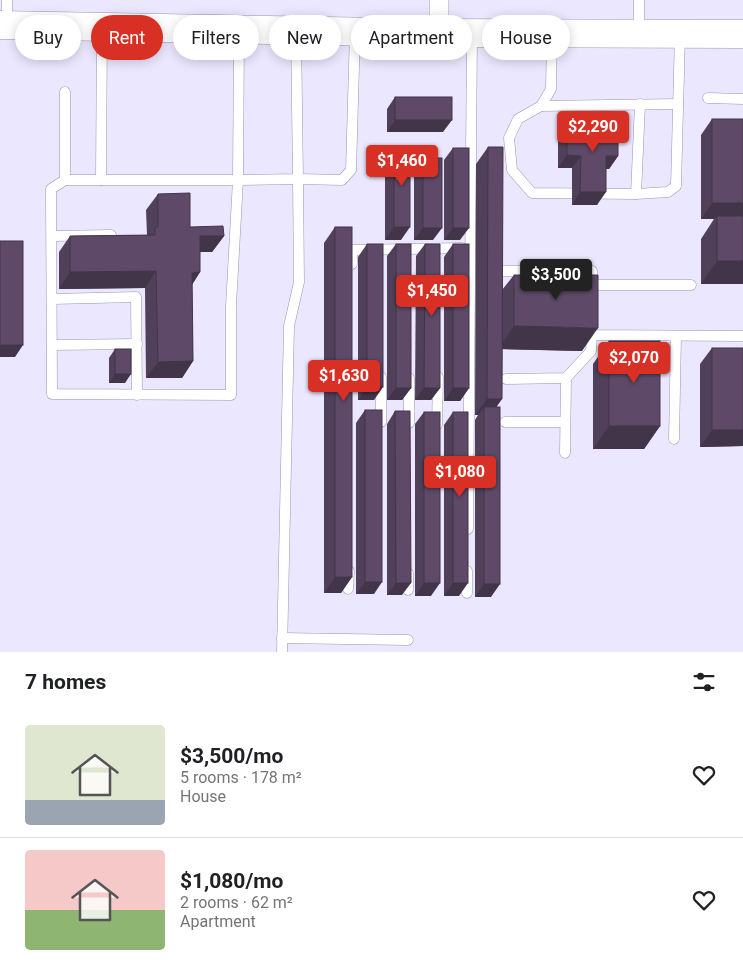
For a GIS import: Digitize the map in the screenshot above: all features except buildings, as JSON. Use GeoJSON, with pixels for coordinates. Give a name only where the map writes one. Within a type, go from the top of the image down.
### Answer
{"type":"FeatureCollection","features":[{"type":"Feature","properties":{"kind":"main road"},"geometry":{"type":"LineString","coordinates":[[5,17],[91,26]]}},
{"type":"Feature","properties":{"kind":"main road"},"geometry":{"type":"LineString","coordinates":[[472,33],[482,33]]}},
{"type":"Feature","properties":{"kind":"main road"},"geometry":{"type":"LineString","coordinates":[[570,33],[743,34]]}},
{"type":"Feature","properties":{"kind":"street"},"geometry":{"type":"LineString","coordinates":[[439,0],[439,15]]}},
{"type":"Feature","properties":{"kind":"lane"},"geometry":{"type":"LineString","coordinates":[[639,0],[639,33]]}},
{"type":"Feature","properties":{"kind":"lane"},"geometry":{"type":"LineString","coordinates":[[678,104],[541,106],[518,119],[509,138],[512,170],[532,193],[636,194],[668,192],[676,186],[680,33]]}},
{"type":"Feature","properties":{"kind":"lane"},"geometry":{"type":"LineString","coordinates":[[101,180],[102,60]]}},
{"type":"Feature","properties":{"kind":"lane"},"geometry":{"type":"LineString","coordinates":[[239,60],[238,180],[231,306],[230,395],[52,394],[51,189],[64,180],[238,180],[298,179],[342,180],[351,170],[354,60]]}},
{"type":"Feature","properties":{"kind":"lane"},"geometry":{"type":"LineString","coordinates":[[282,652],[289,326],[298,282],[296,60]]}},
{"type":"Feature","properties":{"kind":"lane"},"geometry":{"type":"LineString","coordinates":[[468,544],[472,60]]}},
{"type":"Feature","properties":{"kind":"lane"},"geometry":{"type":"LineString","coordinates":[[541,106],[551,89],[552,60]]}},
{"type":"Feature","properties":{"kind":"lane"},"geometry":{"type":"LineString","coordinates":[[64,180],[65,92]]}},
{"type":"Feature","properties":{"kind":"lane"},"geometry":{"type":"LineString","coordinates":[[708,98],[743,99]]}},
{"type":"Feature","properties":{"kind":"lane"},"geometry":{"type":"LineString","coordinates":[[636,194],[640,104]]}},
{"type":"Feature","properties":{"kind":"lane"},"geometry":{"type":"LineString","coordinates":[[52,236],[111,235]]}},
{"type":"Feature","properties":{"kind":"lane"},"geometry":{"type":"LineString","coordinates":[[352,270],[352,250],[382,254],[409,254],[438,253],[470,248]]}},
{"type":"Feature","properties":{"kind":"lane"},"geometry":{"type":"LineString","coordinates":[[502,271],[592,271],[592,290],[691,286]]}},
{"type":"Feature","properties":{"kind":"lane"},"geometry":{"type":"LineString","coordinates":[[52,299],[136,298],[137,395]]}},
{"type":"Feature","properties":{"kind":"lane"},"geometry":{"type":"LineString","coordinates":[[565,453],[566,378],[590,351],[592,315]]}},
{"type":"Feature","properties":{"kind":"lane"},"geometry":{"type":"LineString","coordinates":[[592,335],[743,336]]}},
{"type":"Feature","properties":{"kind":"lane"},"geometry":{"type":"LineString","coordinates":[[674,440],[676,336]]}},
{"type":"Feature","properties":{"kind":"lane"},"geometry":{"type":"LineString","coordinates":[[52,345],[136,344]]}},
{"type":"Feature","properties":{"kind":"lane"},"geometry":{"type":"LineString","coordinates":[[408,434],[409,366]]}},
{"type":"Feature","properties":{"kind":"lane"},"geometry":{"type":"LineString","coordinates":[[437,434],[438,366]]}},
{"type":"Feature","properties":{"kind":"lane"},"geometry":{"type":"LineString","coordinates":[[380,435],[381,367]]}},
{"type":"Feature","properties":{"kind":"lane"},"geometry":{"type":"LineString","coordinates":[[506,379],[566,378]]}},
{"type":"Feature","properties":{"kind":"lane"},"geometry":{"type":"LineString","coordinates":[[505,422],[565,422]]}},
{"type":"Feature","properties":{"kind":"lane"},"geometry":{"type":"LineString","coordinates":[[348,589],[349,559]]}},
{"type":"Feature","properties":{"kind":"lane"},"geometry":{"type":"LineString","coordinates":[[408,561],[408,590]]}},
{"type":"Feature","properties":{"kind":"lane"},"geometry":{"type":"LineString","coordinates":[[467,593],[468,564]]}},
{"type":"Feature","properties":{"kind":"lane"},"geometry":{"type":"LineString","coordinates":[[282,638],[408,640]]}}]}
